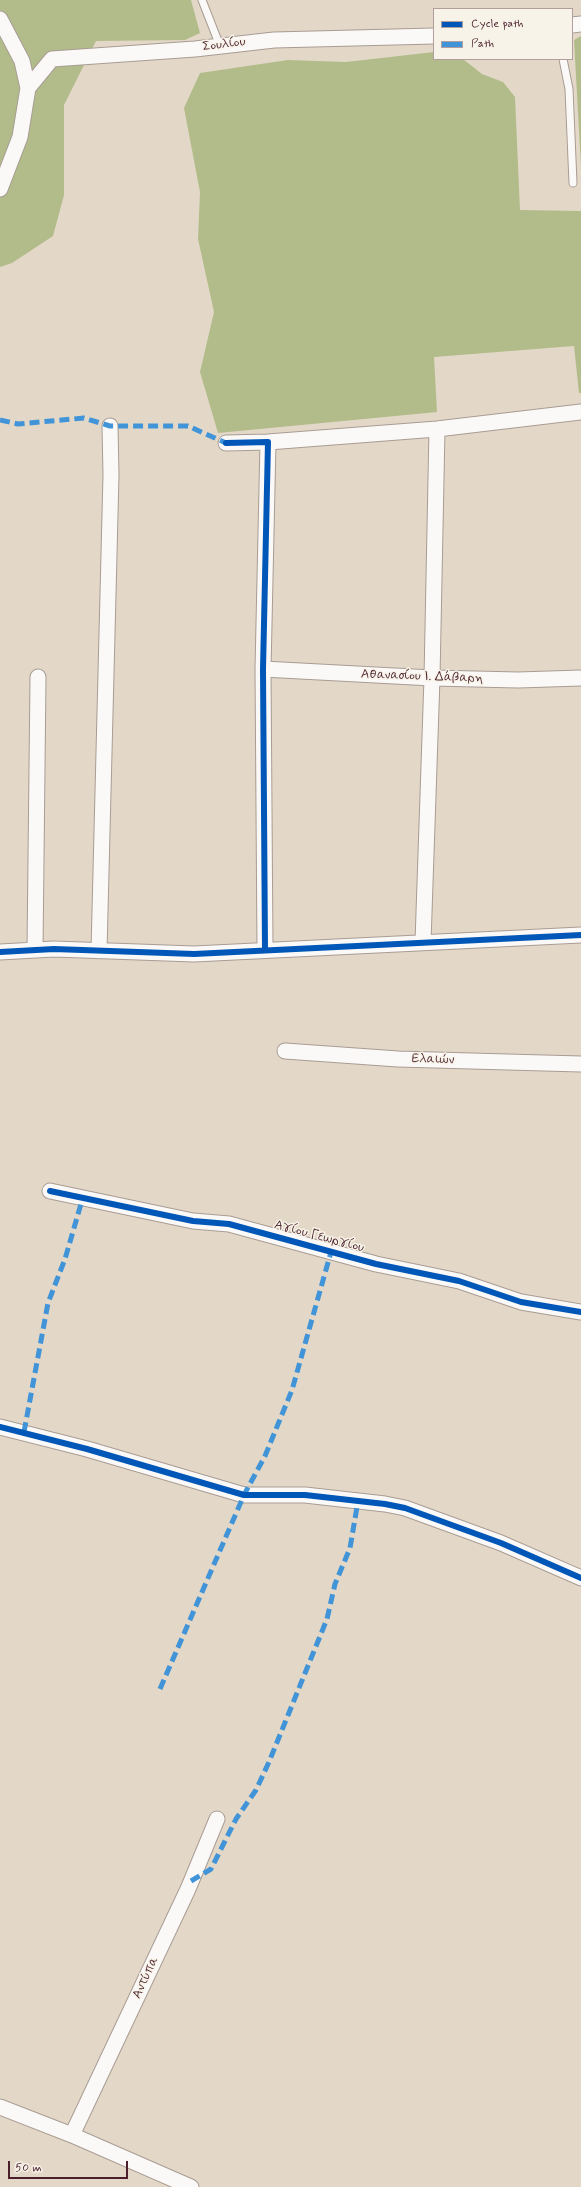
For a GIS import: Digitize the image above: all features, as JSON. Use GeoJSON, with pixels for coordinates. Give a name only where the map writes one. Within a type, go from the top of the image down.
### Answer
{"type":"FeatureCollection","features":[{"type":"Feature","properties":{"kind":"street"},"geometry":{"type":"LineString","coordinates":[[0,19],[22,61],[28,88],[20,137],[0,189]]}},
{"type":"Feature","properties":{"kind":"street","name":"Σουλίου"},"geometry":{"type":"LineString","coordinates":[[28,88],[52,59],[220,46],[274,40],[433,36]]}},
{"type":"Feature","properties":{"kind":"street"},"geometry":{"type":"LineString","coordinates":[[226,443],[268,442],[437,429],[581,412]]}},
{"type":"Feature","properties":{"kind":"street"},"geometry":{"type":"LineString","coordinates":[[99,950],[111,475],[110,426]]}},
{"type":"Feature","properties":{"kind":"street"},"geometry":{"type":"LineString","coordinates":[[423,942],[432,678],[437,429]]}},
{"type":"Feature","properties":{"kind":"street"},"geometry":{"type":"LineString","coordinates":[[265,950],[262,669],[268,442]]}},
{"type":"Feature","properties":{"kind":"street","name":"Αθανασίου Ι. Δάβαρη"},"geometry":{"type":"LineString","coordinates":[[262,669],[432,678],[518,680],[581,678]]}},
{"type":"Feature","properties":{"kind":"street"},"geometry":{"type":"LineString","coordinates":[[35,950],[38,677]]}},
{"type":"Feature","properties":{"kind":"street"},"geometry":{"type":"LineString","coordinates":[[0,952],[35,950],[99,950],[194,954],[581,935]]}},
{"type":"Feature","properties":{"kind":"street","name":"Ελαιών"},"geometry":{"type":"LineString","coordinates":[[285,1051],[398,1059],[581,1064]]}},
{"type":"Feature","properties":{"kind":"street","name":"Αγίου Γεωργίου"},"geometry":{"type":"LineString","coordinates":[[50,1191],[193,1221],[229,1224],[376,1264],[459,1281],[521,1302],[581,1312]]}},
{"type":"Feature","properties":{"kind":"street"},"geometry":{"type":"LineString","coordinates":[[0,1427],[87,1449],[244,1494],[305,1495],[385,1504],[405,1508],[501,1543],[581,1578]]}},
{"type":"Feature","properties":{"kind":"street","name":"Αντύπα"},"geometry":{"type":"LineString","coordinates":[[72,2135],[188,1888],[217,1820]]}},
{"type":"Feature","properties":{"kind":"street"},"geometry":{"type":"LineString","coordinates":[[0,2107],[72,2135],[191,2187]]}},
{"type":"Feature","properties":{"kind":"lane"},"geometry":{"type":"LineString","coordinates":[[202,0],[220,46]]}},
{"type":"Feature","properties":{"kind":"lane"},"geometry":{"type":"LineString","coordinates":[[563,60],[569,89],[573,183]]}},
{"type":"Feature","properties":{"kind":"green space"},"geometry":{"type":"Polygon","coordinates":[[[0,0],[191,0],[200,33],[185,40],[96,41],[64,105],[64,195],[53,236],[12,263],[0,267],[0,0]]]}},
{"type":"Feature","properties":{"kind":"green space"},"geometry":{"type":"Polygon","coordinates":[[[581,36],[581,167],[574,40],[581,36]]]}},
{"type":"Feature","properties":{"kind":"green space"},"geometry":{"type":"Polygon","coordinates":[[[433,52],[433,60],[464,60],[482,74],[503,82],[515,97],[520,210],[581,211],[581,393],[579,393],[574,346],[434,357],[437,412],[218,433],[200,372],[214,312],[198,239],[200,192],[184,108],[200,73],[288,60],[346,62],[433,52]]]}},
{"type":"Feature","properties":{"kind":"marked path"},"geometry":{"type":"LineString","coordinates":[[0,420],[18,424],[84,418],[110,426],[188,426],[226,443]]}},
{"type":"Feature","properties":{"kind":"marked path"},"geometry":{"type":"LineString","coordinates":[[24,1432],[48,1303],[65,1259],[83,1197]]}},
{"type":"Feature","properties":{"kind":"marked path"},"geometry":{"type":"LineString","coordinates":[[160,1689],[244,1495],[265,1456],[292,1390],[331,1252]]}},
{"type":"Feature","properties":{"kind":"marked path"},"geometry":{"type":"LineString","coordinates":[[191,1881],[211,1869],[236,1819],[256,1790],[269,1762],[327,1619],[335,1584],[350,1548],[358,1501]]}},
{"type":"Feature","properties":{"kind":"cycle path"},"geometry":{"type":"LineString","coordinates":[[226,443],[268,442],[263,669],[265,950]]}},
{"type":"Feature","properties":{"kind":"cycle path"},"geometry":{"type":"LineString","coordinates":[[0,952],[54,949],[194,954],[581,935]]}},
{"type":"Feature","properties":{"kind":"cycle path"},"geometry":{"type":"LineString","coordinates":[[50,1191],[193,1221],[229,1224],[376,1264],[459,1281],[521,1302],[581,1312]]}},
{"type":"Feature","properties":{"kind":"cycle path"},"geometry":{"type":"LineString","coordinates":[[0,1427],[87,1449],[244,1495],[305,1495],[385,1504],[405,1508],[501,1543],[581,1578]]}}]}
